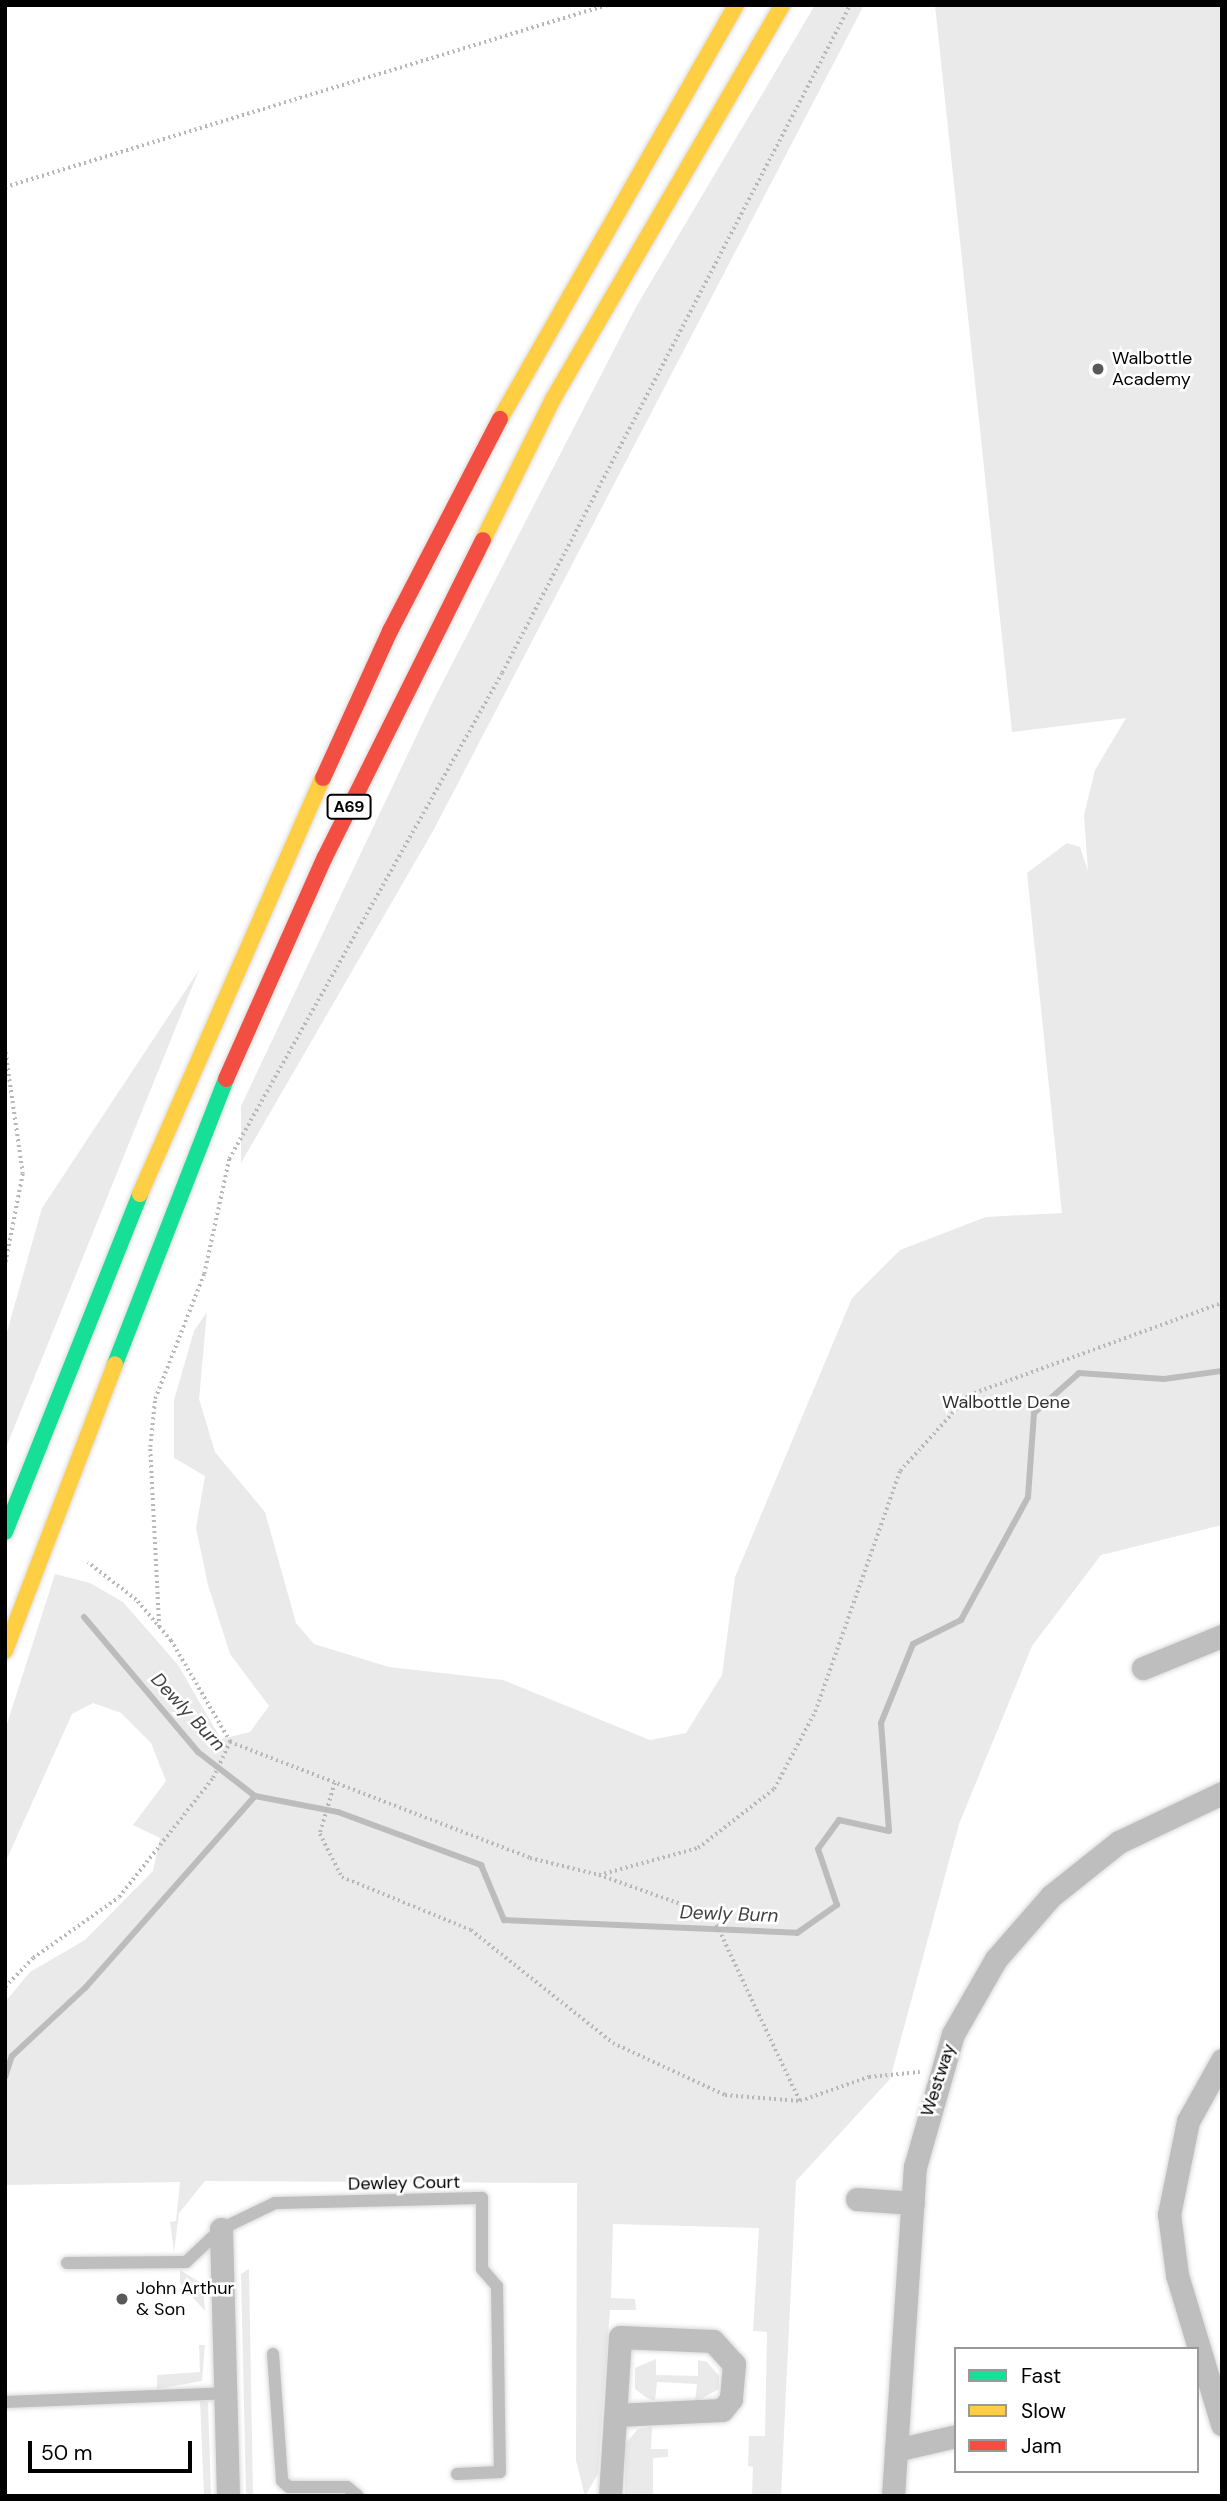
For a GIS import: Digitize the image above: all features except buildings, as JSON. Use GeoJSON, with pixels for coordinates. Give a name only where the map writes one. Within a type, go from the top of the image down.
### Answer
{"type":"FeatureCollection","features":[{"type":"Feature","properties":{"kind":"highway","name":"A69"},"geometry":{"type":"LineString","coordinates":[[5,1532],[74,1348],[183,1086],[390,631],[519,383],[736,5]]}},
{"type":"Feature","properties":{"kind":"highway","name":"A69"},"geometry":{"type":"LineString","coordinates":[[5,1651],[16,1616],[211,1114],[331,845],[553,399],[782,5]]}},
{"type":"Feature","properties":{"kind":"highway","name":"A69"},"geometry":{"type":"LineString","coordinates":[[5,1660],[16,1616]]}},
{"type":"Feature","properties":{"kind":"street"},"geometry":{"type":"LineString","coordinates":[[1143,1668],[1221,1637]]}},
{"type":"Feature","properties":{"kind":"street","name":"Westway"},"geometry":{"type":"LineString","coordinates":[[893,2496],[920,2136],[940,2070],[996,1959],[1051,1896],[1093,1861],[1159,1819],[1222,1793]]}},
{"type":"Feature","properties":{"kind":"street"},"geometry":{"type":"LineString","coordinates":[[1222,2060],[1188,2122],[1169,2214],[1177,2275],[1207,2360],[1222,2424]]}},
{"type":"Feature","properties":{"kind":"street"},"geometry":{"type":"LineString","coordinates":[[857,2199],[913,2203]]}},
{"type":"Feature","properties":{"kind":"street"},"geometry":{"type":"LineString","coordinates":[[221,2230],[228,2496]]}},
{"type":"Feature","properties":{"kind":"street"},"geometry":{"type":"LineString","coordinates":[[610,2496],[620,2337],[713,2341],[734,2364],[731,2399],[722,2410],[616,2415]]}},
{"type":"Feature","properties":{"kind":"street"},"geometry":{"type":"LineString","coordinates":[[896,2450],[954,2436]]}},
{"type":"Feature","properties":{"kind":"lane","name":"Dewley Court"},"geometry":{"type":"LineString","coordinates":[[221,2230],[275,2203],[482,2199],[482,2269],[497,2286],[500,2472],[457,2474]]}},
{"type":"Feature","properties":{"kind":"lane"},"geometry":{"type":"LineString","coordinates":[[67,2263],[186,2262],[221,2230]]}},
{"type":"Feature","properties":{"kind":"lane"},"geometry":{"type":"LineString","coordinates":[[273,2354],[282,2481],[289,2487],[347,2487],[358,2496]]}},
{"type":"Feature","properties":{"kind":"lane"},"geometry":{"type":"LineString","coordinates":[[5,2402],[226,2393]]}},
{"type":"Feature","properties":{"kind":"path"},"geometry":{"type":"LineString","coordinates":[[5,187],[607,5]]}},
{"type":"Feature","properties":{"kind":"path"},"geometry":{"type":"LineString","coordinates":[[159,1626],[150,1447],[155,1399],[204,1274],[229,1159],[502,673],[850,5]]}},
{"type":"Feature","properties":{"kind":"path"},"geometry":{"type":"LineString","coordinates":[[5,1047],[23,1174],[5,1267]]}},
{"type":"Feature","properties":{"kind":"path"},"geometry":{"type":"LineString","coordinates":[[598,1875],[698,1848],[774,1789],[815,1712],[900,1471],[969,1395],[1222,1303]]}},
{"type":"Feature","properties":{"kind":"path"},"geometry":{"type":"LineString","coordinates":[[88,1563],[159,1626],[202,1687],[230,1742],[530,1858],[598,1875],[712,1915],[800,2101]]}},
{"type":"Feature","properties":{"kind":"path"},"geometry":{"type":"LineString","coordinates":[[5,1987],[33,1958],[119,1897],[213,1778],[230,1742]]}},
{"type":"Feature","properties":{"kind":"path"},"geometry":{"type":"LineString","coordinates":[[335,1782],[320,1834],[342,1877],[471,1930],[613,2043],[725,2095],[800,2101],[900,2074]]}},
{"type":"Feature","properties":{"kind":"green space"},"geometry":{"type":"Polygon","coordinates":[[[815,5],[864,5],[433,831],[241,1163],[241,1106],[433,701],[636,307],[815,5]]]}},
{"type":"Feature","properties":{"kind":"green space","name":"Walbottle Dene"},"geometry":{"type":"Polygon","coordinates":[[[935,5],[1222,5],[1222,1525],[1101,1555],[1032,1646],[959,1824],[890,2079],[796,2181],[781,2496],[752,2496],[753,2467],[748,2466],[749,2436],[765,2436],[767,2332],[753,2331],[759,2228],[613,2224],[611,2298],[635,2299],[636,2310],[610,2310],[598,2474],[585,2496],[576,2461],[577,2183],[205,2181],[179,2213],[174,2252],[170,2222],[176,2221],[180,2182],[5,2185],[5,2002],[30,1972],[85,1940],[153,1871],[160,1838],[133,1825],[166,1781],[151,1743],[121,1713],[93,1703],[72,1714],[5,1863],[5,1730],[55,1574],[90,1583],[123,1602],[178,1665],[221,1739],[250,1732],[269,1706],[230,1654],[208,1585],[196,1528],[205,1476],[174,1458],[174,1400],[194,1331],[207,1312],[199,1399],[215,1452],[265,1512],[296,1623],[314,1644],[389,1667],[503,1680],[650,1740],[686,1733],[722,1675],[735,1577],[852,1298],[900,1250],[986,1217],[1062,1213],[1027,873],[1067,843],[1080,847],[1088,871],[1084,815],[1095,770],[1126,718],[1012,732],[935,5]]]}},
{"type":"Feature","properties":{"kind":"green space"},"geometry":{"type":"Polygon","coordinates":[[[199,970],[5,1450],[5,1339],[42,1208],[199,970]]]}},
{"type":"Feature","properties":{"kind":"green space"},"geometry":{"type":"Polygon","coordinates":[[[249,2269],[253,2496],[246,2493],[241,2274],[249,2269]]]}},
{"type":"Feature","properties":{"kind":"green space"},"geometry":{"type":"Polygon","coordinates":[[[180,2270],[203,2284],[205,2311],[180,2283],[180,2270]]]}},
{"type":"Feature","properties":{"kind":"green space"},"geometry":{"type":"Polygon","coordinates":[[[199,2345],[205,2345],[202,2381],[157,2389],[157,2375],[200,2372],[199,2345]]]}},
{"type":"Feature","properties":{"kind":"green space"},"geometry":{"type":"Polygon","coordinates":[[[656,2359],[656,2375],[698,2376],[698,2360],[707,2362],[719,2376],[719,2389],[695,2402],[697,2384],[657,2382],[655,2401],[647,2398],[635,2389],[635,2368],[656,2359]]]}},
{"type":"Feature","properties":{"kind":"green space"},"geometry":{"type":"Polygon","coordinates":[[[200,2400],[208,2402],[211,2496],[204,2496],[200,2400]]]}},
{"type":"Feature","properties":{"kind":"green space"},"geometry":{"type":"Polygon","coordinates":[[[652,2427],[651,2449],[668,2449],[668,2457],[653,2458],[653,2496],[625,2496],[625,2444],[638,2429],[652,2427]]]}},
{"type":"Feature","properties":{"kind":"waterway","name":"Dewly Burn"},"geometry":{"type":"LineString","coordinates":[[84,1617],[198,1752],[255,1796],[338,1812],[481,1865],[504,1920],[797,1933],[837,1905],[818,1849],[839,1820],[889,1831],[881,1723],[913,1644],[961,1620],[1028,1497],[1034,1413],[1079,1373],[1164,1379],[1222,1371]]}},
{"type":"Feature","properties":{"kind":"waterway"},"geometry":{"type":"LineString","coordinates":[[5,2077],[12,2056],[86,1987],[255,1796]]}},
{"type":"Feature","properties":{"kind":"traffic: fast"},"geometry":{"type":"LineString","coordinates":[[115,1364],[226,1079]]}},
{"type":"Feature","properties":{"kind":"traffic: fast"},"geometry":{"type":"LineString","coordinates":[[5,1532],[140,1194]]}},
{"type":"Feature","properties":{"kind":"traffic: slow"},"geometry":{"type":"LineString","coordinates":[[500,419],[736,5]]}},
{"type":"Feature","properties":{"kind":"traffic: slow"},"geometry":{"type":"LineString","coordinates":[[483,540],[553,399],[782,5]]}},
{"type":"Feature","properties":{"kind":"traffic: slow"},"geometry":{"type":"LineString","coordinates":[[140,1194],[323,778]]}},
{"type":"Feature","properties":{"kind":"traffic: slow"},"geometry":{"type":"LineString","coordinates":[[5,1651],[115,1364]]}},
{"type":"Feature","properties":{"kind":"traffic: jam"},"geometry":{"type":"LineString","coordinates":[[323,778],[390,631],[500,419]]}},
{"type":"Feature","properties":{"kind":"traffic: jam"},"geometry":{"type":"LineString","coordinates":[[226,1079],[325,857],[483,540]]}},
{"type":"Feature","properties":{"kind":"place","name":"Walbottle Academy"},"geometry":{"type":"Point","coordinates":[1098,369]}},
{"type":"Feature","properties":{"kind":"place","name":"John Arthur & Son"},"geometry":{"type":"Point","coordinates":[122,2299]}}]}
